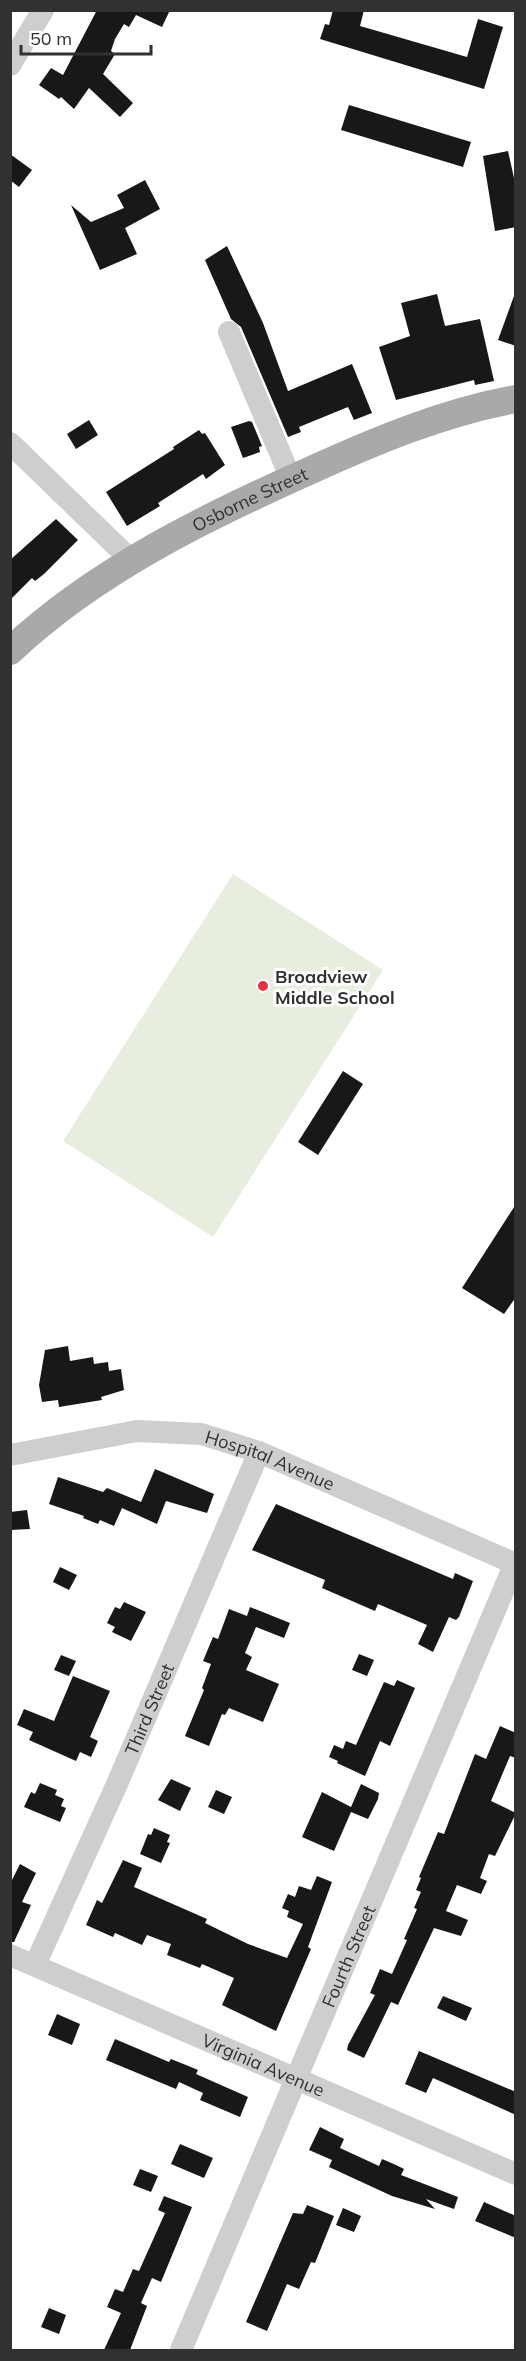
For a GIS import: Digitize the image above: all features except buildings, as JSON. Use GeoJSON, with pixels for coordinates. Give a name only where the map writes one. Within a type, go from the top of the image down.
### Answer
{"type":"FeatureCollection","features":[{"type":"Feature","properties":{"kind":"main road","name":"Osborne Street"},"geometry":{"type":"LineString","coordinates":[[10,651],[80,594],[132,561],[211,517],[362,447],[437,420],[516,399]]}},
{"type":"Feature","properties":{"kind":"street"},"geometry":{"type":"LineString","coordinates":[[10,65],[43,10]]}},
{"type":"Feature","properties":{"kind":"street"},"geometry":{"type":"LineString","coordinates":[[229,332],[291,479]]}},
{"type":"Feature","properties":{"kind":"street"},"geometry":{"type":"LineString","coordinates":[[10,443],[132,561]]}},
{"type":"Feature","properties":{"kind":"street","name":"Hospital Avenue"},"geometry":{"type":"LineString","coordinates":[[10,1455],[137,1431],[201,1434],[259,1452],[515,1563]]}},
{"type":"Feature","properties":{"kind":"street","name":"Third Street"},"geometry":{"type":"LineString","coordinates":[[35,1965],[122,1773],[259,1452]]}},
{"type":"Feature","properties":{"kind":"street","name":"Fourth Street"},"geometry":{"type":"LineString","coordinates":[[181,2350],[515,1563]]}},
{"type":"Feature","properties":{"kind":"street","name":"Virginia Avenue"},"geometry":{"type":"LineString","coordinates":[[10,1955],[516,2174]]}},
{"type":"Feature","properties":{"kind":"green space"},"geometry":{"type":"Polygon","coordinates":[[[233,874],[383,970],[213,1237],[63,1141],[233,874]]]}},
{"type":"Feature","properties":{"kind":"place","name":"Broadview Middle School"},"geometry":{"type":"Point","coordinates":[263,986]}}]}
